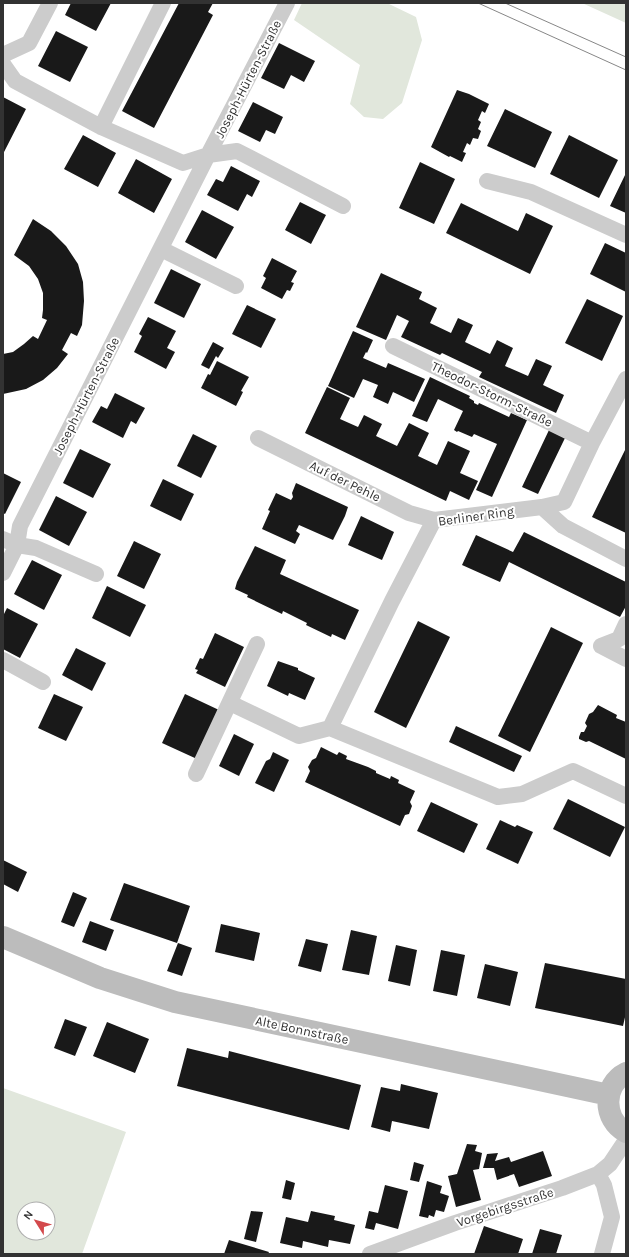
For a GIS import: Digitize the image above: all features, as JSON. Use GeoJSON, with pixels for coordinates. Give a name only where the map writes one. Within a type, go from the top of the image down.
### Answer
{"type":"FeatureCollection","features":[{"type":"Feature","properties":{"kind":"main road","name":"Alte Bonnstraße"},"geometry":{"type":"LineString","coordinates":[[3,937],[100,978],[174,1002],[609,1096]]}},
{"type":"Feature","properties":{"kind":"main road"},"geometry":{"type":"LineString","coordinates":[[626,1073],[617,1080],[612,1087],[608,1105],[610,1114],[615,1122],[626,1132]]}},
{"type":"Feature","properties":{"kind":"street"},"geometry":{"type":"LineString","coordinates":[[3,55],[29,43],[50,3]]}},
{"type":"Feature","properties":{"kind":"street"},"geometry":{"type":"LineString","coordinates":[[101,128],[163,3]]}},
{"type":"Feature","properties":{"kind":"street","name":"Joseph-Hürten-Straße"},"geometry":{"type":"LineString","coordinates":[[3,573],[10,542],[20,526],[208,155],[287,3]]}},
{"type":"Feature","properties":{"kind":"street","name":"Joseph-Hürten-Straße"},"geometry":{"type":"LineString","coordinates":[[3,64],[15,81],[101,128],[182,163],[208,155],[237,151],[343,206]]}},
{"type":"Feature","properties":{"kind":"street"},"geometry":{"type":"LineString","coordinates":[[488,181],[531,192],[626,235]]}},
{"type":"Feature","properties":{"kind":"street"},"geometry":{"type":"LineString","coordinates":[[161,249],[236,286]]}},
{"type":"Feature","properties":{"kind":"street","name":"Theodor-Storm-Straße"},"geometry":{"type":"LineString","coordinates":[[392,346],[592,443]]}},
{"type":"Feature","properties":{"kind":"street","name":"Berliner Ring"},"geometry":{"type":"LineString","coordinates":[[330,728],[392,601],[434,520],[542,507],[564,502],[592,443],[626,379]]}},
{"type":"Feature","properties":{"kind":"street","name":"Auf der Pehle"},"geometry":{"type":"LineString","coordinates":[[258,438],[409,513],[434,520]]}},
{"type":"Feature","properties":{"kind":"street"},"geometry":{"type":"LineString","coordinates":[[542,507],[563,526],[626,559]]}},
{"type":"Feature","properties":{"kind":"street"},"geometry":{"type":"LineString","coordinates":[[10,542],[36,548],[96,574]]}},
{"type":"Feature","properties":{"kind":"street"},"geometry":{"type":"LineString","coordinates":[[626,624],[619,639],[601,646],[626,659]]}},
{"type":"Feature","properties":{"kind":"street"},"geometry":{"type":"LineString","coordinates":[[196,774],[257,644]]}},
{"type":"Feature","properties":{"kind":"street"},"geometry":{"type":"LineString","coordinates":[[3,660],[43,682]]}},
{"type":"Feature","properties":{"kind":"street"},"geometry":{"type":"LineString","coordinates":[[230,703],[299,736],[330,728],[498,797],[522,794],[573,771],[626,796]]}},
{"type":"Feature","properties":{"kind":"street","name":"Vorgebirgsstraße"},"geometry":{"type":"LineString","coordinates":[[370,1254],[455,1223],[562,1188],[598,1174],[610,1164],[626,1140]]}},
{"type":"Feature","properties":{"kind":"street"},"geometry":{"type":"LineString","coordinates":[[598,1174],[604,1184],[612,1216],[602,1254]]}},
{"type":"Feature","properties":{"kind":"shaded area"},"geometry":{"type":"Polygon","coordinates":[[[302,3],[387,3],[416,17],[422,40],[402,103],[383,119],[364,117],[350,104],[360,65],[294,20],[302,3]]]}},
{"type":"Feature","properties":{"kind":"shaded area"},"geometry":{"type":"Polygon","coordinates":[[[582,3],[626,3],[626,23],[582,3]]]}},
{"type":"Feature","properties":{"kind":"shaded area"},"geometry":{"type":"Polygon","coordinates":[[[3,1088],[126,1132],[82,1254],[3,1254],[3,1088]]]}},
{"type":"Feature","properties":{"kind":"building"},"geometry":{"type":"Polygon","coordinates":[[[71,3],[111,3],[96,31],[65,15],[71,3]]]}},
{"type":"Feature","properties":{"kind":"building"},"geometry":{"type":"Polygon","coordinates":[[[179,3],[213,3],[208,12],[213,15],[154,128],[122,111],[179,3]]]}},
{"type":"Feature","properties":{"kind":"building"},"geometry":{"type":"Polygon","coordinates":[[[56,31],[88,47],[70,82],[38,66],[56,31]]]}},
{"type":"Feature","properties":{"kind":"building"},"geometry":{"type":"Polygon","coordinates":[[[279,43],[315,61],[304,82],[291,75],[284,89],[261,78],[279,43]]]}},
{"type":"Feature","properties":{"kind":"building"},"geometry":{"type":"Polygon","coordinates":[[[457,90],[489,104],[485,113],[482,111],[478,120],[481,122],[478,129],[481,131],[478,139],[473,138],[470,145],[467,143],[463,152],[466,153],[462,162],[431,147],[457,90]]]}},
{"type":"Feature","properties":{"kind":"building"},"geometry":{"type":"Polygon","coordinates":[[[3,97],[26,109],[3,154],[3,97]]]}},
{"type":"Feature","properties":{"kind":"building"},"geometry":{"type":"Polygon","coordinates":[[[253,102],[283,117],[275,134],[266,130],[260,142],[238,131],[253,102]]]}},
{"type":"Feature","properties":{"kind":"building"},"geometry":{"type":"Polygon","coordinates":[[[505,109],[552,132],[535,168],[487,146],[505,109]]]}},
{"type":"Feature","properties":{"kind":"building"},"geometry":{"type":"Polygon","coordinates":[[[83,135],[116,153],[98,187],[64,169],[83,135]]]}},
{"type":"Feature","properties":{"kind":"building"},"geometry":{"type":"Polygon","coordinates":[[[569,135],[618,160],[599,198],[550,174],[569,135]]]}},
{"type":"Feature","properties":{"kind":"building"},"geometry":{"type":"Polygon","coordinates":[[[136,159],[172,179],[154,213],[118,193],[136,159]]]}},
{"type":"Feature","properties":{"kind":"building"},"geometry":{"type":"Polygon","coordinates":[[[420,162],[455,179],[434,224],[399,208],[420,162]]]}},
{"type":"Feature","properties":{"kind":"building"},"geometry":{"type":"Polygon","coordinates":[[[231,166],[260,181],[252,197],[247,194],[238,211],[207,195],[216,179],[223,182],[231,166]]]}},
{"type":"Feature","properties":{"kind":"building"},"geometry":{"type":"Polygon","coordinates":[[[626,173],[626,213],[610,206],[626,173]]]}},
{"type":"Feature","properties":{"kind":"building"},"geometry":{"type":"Polygon","coordinates":[[[300,202],[326,215],[311,244],[285,230],[300,202]]]}},
{"type":"Feature","properties":{"kind":"building"},"geometry":{"type":"Polygon","coordinates":[[[461,203],[518,231],[526,213],[553,226],[530,274],[446,233],[461,203]]]}},
{"type":"Feature","properties":{"kind":"building"},"geometry":{"type":"Polygon","coordinates":[[[202,210],[234,227],[216,259],[185,242],[202,210]]]}},
{"type":"Feature","properties":{"kind":"building"},"geometry":{"type":"Polygon","coordinates":[[[33,219],[51,231],[66,246],[78,264],[83,282],[84,301],[82,325],[77,336],[71,333],[62,350],[68,354],[57,368],[43,380],[26,389],[3,394],[3,354],[13,352],[33,336],[38,339],[47,320],[42,318],[43,293],[38,279],[29,266],[14,255],[33,219]]]}},
{"type":"Feature","properties":{"kind":"building"},"geometry":{"type":"Polygon","coordinates":[[[605,243],[626,253],[626,292],[590,274],[605,243]]]}},
{"type":"Feature","properties":{"kind":"building"},"geometry":{"type":"Polygon","coordinates":[[[272,258],[297,271],[291,282],[294,283],[290,291],[287,290],[282,299],[261,288],[266,278],[263,276],[272,258]]]}},
{"type":"Feature","properties":{"kind":"building"},"geometry":{"type":"Polygon","coordinates":[[[171,269],[201,284],[184,318],[154,303],[171,269]]]}},
{"type":"Feature","properties":{"kind":"building"},"geometry":{"type":"Polygon","coordinates":[[[381,273],[422,292],[419,299],[437,308],[430,323],[451,333],[458,318],[473,325],[465,342],[490,354],[497,340],[513,348],[505,366],[528,376],[536,359],[552,366],[543,385],[564,395],[556,413],[479,377],[482,372],[442,353],[440,355],[401,337],[409,321],[397,315],[386,340],[356,327],[381,273]]]}},
{"type":"Feature","properties":{"kind":"building"},"geometry":{"type":"Polygon","coordinates":[[[587,299],[623,316],[602,361],[565,343],[587,299]]]}},
{"type":"Feature","properties":{"kind":"building"},"geometry":{"type":"Polygon","coordinates":[[[247,305],[276,319],[261,348],[232,334],[247,305]]]}},
{"type":"Feature","properties":{"kind":"building"},"geometry":{"type":"Polygon","coordinates":[[[148,317],[176,331],[167,348],[175,352],[166,369],[134,352],[142,336],[139,334],[148,317]]]}},
{"type":"Feature","properties":{"kind":"building"},"geometry":{"type":"Polygon","coordinates":[[[353,331],[373,340],[363,358],[386,368],[388,363],[425,379],[414,402],[393,392],[388,404],[373,397],[378,385],[363,379],[354,398],[328,386],[353,331]]]}},
{"type":"Feature","properties":{"kind":"building"},"geometry":{"type":"Polygon","coordinates":[[[213,342],[224,348],[218,358],[216,356],[209,369],[201,365],[213,342]]]}},
{"type":"Feature","properties":{"kind":"building"},"geometry":{"type":"Polygon","coordinates":[[[217,361],[249,377],[241,391],[243,392],[236,406],[201,388],[217,361]]]}},
{"type":"Feature","properties":{"kind":"building"},"geometry":{"type":"Polygon","coordinates":[[[430,377],[470,396],[469,398],[478,405],[479,403],[509,417],[511,413],[527,420],[492,497],[476,490],[497,444],[474,434],[472,437],[454,430],[463,411],[438,399],[427,422],[412,416],[430,377]]]}},
{"type":"Feature","properties":{"kind":"building"},"geometry":{"type":"Polygon","coordinates":[[[327,387],[350,398],[340,419],[358,427],[364,415],[382,424],[376,436],[397,446],[409,423],[429,433],[418,456],[437,465],[448,441],[470,451],[460,473],[478,481],[469,500],[450,491],[446,501],[305,433],[327,387]]]}},
{"type":"Feature","properties":{"kind":"building"},"geometry":{"type":"Polygon","coordinates":[[[115,393],[145,408],[136,424],[131,421],[123,438],[92,422],[101,406],[107,409],[115,393]]]}},
{"type":"Feature","properties":{"kind":"building"},"geometry":{"type":"Polygon","coordinates":[[[549,430],[565,438],[538,494],[522,487],[549,430]]]}},
{"type":"Feature","properties":{"kind":"building"},"geometry":{"type":"Polygon","coordinates":[[[193,434],[217,446],[201,478],[177,466],[193,434]]]}},
{"type":"Feature","properties":{"kind":"building"},"geometry":{"type":"Polygon","coordinates":[[[626,448],[626,533],[592,517],[626,448]]]}},
{"type":"Feature","properties":{"kind":"building"},"geometry":{"type":"Polygon","coordinates":[[[80,449],[111,464],[93,498],[63,483],[80,449]]]}},
{"type":"Feature","properties":{"kind":"building"},"geometry":{"type":"Polygon","coordinates":[[[3,473],[21,482],[5,514],[3,513],[3,473]]]}},
{"type":"Feature","properties":{"kind":"building"},"geometry":{"type":"Polygon","coordinates":[[[163,479],[194,494],[181,521],[150,506],[163,479]]]}},
{"type":"Feature","properties":{"kind":"building"},"geometry":{"type":"Polygon","coordinates":[[[296,483],[348,507],[333,540],[299,525],[296,531],[300,534],[295,544],[262,529],[270,511],[268,510],[276,493],[291,500],[296,483]]]}},
{"type":"Feature","properties":{"kind":"building"},"geometry":{"type":"Polygon","coordinates":[[[56,496],[87,512],[69,546],[39,530],[56,496]]]}},
{"type":"Feature","properties":{"kind":"building"},"geometry":{"type":"Polygon","coordinates":[[[361,516],[394,532],[382,560],[348,545],[361,516]]]}},
{"type":"Feature","properties":{"kind":"building"},"geometry":{"type":"Polygon","coordinates":[[[524,532],[626,582],[626,606],[620,617],[509,562],[500,582],[462,565],[476,535],[513,552],[524,532]]]}},
{"type":"Feature","properties":{"kind":"building"},"geometry":{"type":"Polygon","coordinates":[[[134,541],[161,554],[144,589],[117,576],[134,541]]]}},
{"type":"Feature","properties":{"kind":"building"},"geometry":{"type":"Polygon","coordinates":[[[255,546],[286,560],[280,574],[359,610],[345,640],[332,634],[331,637],[306,625],[307,623],[283,611],[282,614],[247,597],[248,595],[235,589],[255,546]]]}},
{"type":"Feature","properties":{"kind":"building"},"geometry":{"type":"Polygon","coordinates":[[[32,560],[62,575],[44,610],[14,594],[32,560]]]}},
{"type":"Feature","properties":{"kind":"building"},"geometry":{"type":"Polygon","coordinates":[[[107,586],[146,605],[130,637],[92,618],[107,586]]]}},
{"type":"Feature","properties":{"kind":"building"},"geometry":{"type":"Polygon","coordinates":[[[7,608],[38,624],[20,658],[3,649],[3,616],[7,608]]]}},
{"type":"Feature","properties":{"kind":"building"},"geometry":{"type":"Polygon","coordinates":[[[418,621],[450,637],[406,728],[374,712],[418,621]]]}},
{"type":"Feature","properties":{"kind":"building"},"geometry":{"type":"Polygon","coordinates":[[[551,627],[583,643],[530,752],[498,736],[551,627]]]}},
{"type":"Feature","properties":{"kind":"building"},"geometry":{"type":"Polygon","coordinates":[[[215,633],[244,647],[225,687],[196,673],[198,670],[195,669],[200,658],[203,659],[215,633]]]}},
{"type":"Feature","properties":{"kind":"building"},"geometry":{"type":"Polygon","coordinates":[[[76,648],[106,663],[92,691],[62,675],[76,648]]]}},
{"type":"Feature","properties":{"kind":"building"},"geometry":{"type":"Polygon","coordinates":[[[278,661],[298,668],[298,670],[315,678],[305,700],[289,693],[288,696],[267,686],[278,661]]]}},
{"type":"Feature","properties":{"kind":"building"},"geometry":{"type":"Polygon","coordinates":[[[54,694],[83,707],[66,741],[38,728],[54,694]]]}},
{"type":"Feature","properties":{"kind":"building"},"geometry":{"type":"Polygon","coordinates":[[[185,694],[219,710],[197,759],[162,743],[185,694]]]}},
{"type":"Feature","properties":{"kind":"building"},"geometry":{"type":"Polygon","coordinates":[[[598,705],[617,715],[616,718],[626,722],[626,759],[589,741],[586,742],[579,739],[581,732],[584,732],[587,726],[585,723],[589,714],[593,712],[598,705]]]}},
{"type":"Feature","properties":{"kind":"building"},"geometry":{"type":"Polygon","coordinates":[[[456,726],[522,756],[514,772],[449,742],[456,726]]]}},
{"type":"Feature","properties":{"kind":"building"},"geometry":{"type":"Polygon","coordinates":[[[234,734],[254,744],[239,776],[219,766],[234,734]]]}},
{"type":"Feature","properties":{"kind":"building"},"geometry":{"type":"Polygon","coordinates":[[[321,747],[337,755],[339,752],[347,756],[346,759],[368,767],[376,771],[376,773],[390,779],[391,776],[399,780],[398,783],[415,791],[410,802],[412,806],[409,814],[405,815],[400,826],[305,782],[310,771],[308,767],[312,760],[316,758],[321,747]]]}},
{"type":"Feature","properties":{"kind":"building"},"geometry":{"type":"Polygon","coordinates":[[[273,752],[289,760],[274,792],[255,783],[266,761],[270,759],[273,752]]]}},
{"type":"Feature","properties":{"kind":"building"},"geometry":{"type":"Polygon","coordinates":[[[568,799],[625,827],[610,857],[553,829],[568,799]]]}},
{"type":"Feature","properties":{"kind":"building"},"geometry":{"type":"Polygon","coordinates":[[[431,802],[478,824],[464,853],[417,831],[431,802]]]}},
{"type":"Feature","properties":{"kind":"building"},"geometry":{"type":"Polygon","coordinates":[[[500,820],[515,827],[517,825],[533,832],[518,864],[486,849],[500,820]]]}},
{"type":"Feature","properties":{"kind":"building"},"geometry":{"type":"Polygon","coordinates":[[[3,860],[27,872],[18,892],[3,884],[3,860]]]}},
{"type":"Feature","properties":{"kind":"building"},"geometry":{"type":"Polygon","coordinates":[[[124,883],[190,906],[177,943],[110,920],[124,883]]]}},
{"type":"Feature","properties":{"kind":"building"},"geometry":{"type":"Polygon","coordinates":[[[73,892],[87,898],[74,927],[61,922],[73,892]]]}},
{"type":"Feature","properties":{"kind":"building"},"geometry":{"type":"Polygon","coordinates":[[[90,921],[114,930],[106,951],[82,942],[90,921]]]}},
{"type":"Feature","properties":{"kind":"building"},"geometry":{"type":"Polygon","coordinates":[[[221,924],[260,933],[254,961],[215,952],[221,924]]]}},
{"type":"Feature","properties":{"kind":"building"},"geometry":{"type":"Polygon","coordinates":[[[351,930],[377,936],[369,975],[342,970],[351,930]]]}},
{"type":"Feature","properties":{"kind":"building"},"geometry":{"type":"Polygon","coordinates":[[[306,939],[328,944],[321,972],[298,966],[306,939]]]}},
{"type":"Feature","properties":{"kind":"building"},"geometry":{"type":"Polygon","coordinates":[[[178,943],[192,948],[182,976],[167,971],[178,943]]]}},
{"type":"Feature","properties":{"kind":"building"},"geometry":{"type":"Polygon","coordinates":[[[396,945],[417,950],[410,986],[388,981],[396,945]]]}},
{"type":"Feature","properties":{"kind":"building"},"geometry":{"type":"Polygon","coordinates":[[[441,950],[465,955],[457,996],[433,991],[441,950]]]}},
{"type":"Feature","properties":{"kind":"building"},"geometry":{"type":"Polygon","coordinates":[[[545,963],[626,979],[626,1013],[623,1026],[535,1008],[545,963]]]}},
{"type":"Feature","properties":{"kind":"building"},"geometry":{"type":"Polygon","coordinates":[[[485,964],[518,972],[510,1006],[477,998],[485,964]]]}},
{"type":"Feature","properties":{"kind":"building"},"geometry":{"type":"Polygon","coordinates":[[[65,1019],[87,1027],[75,1056],[54,1048],[65,1019]]]}},
{"type":"Feature","properties":{"kind":"building"},"geometry":{"type":"Polygon","coordinates":[[[107,1022],[149,1039],[135,1073],[93,1056],[107,1022]]]}},
{"type":"Feature","properties":{"kind":"building"},"geometry":{"type":"Polygon","coordinates":[[[187,1048],[228,1058],[229,1051],[361,1085],[349,1130],[177,1086],[187,1048]]]}},
{"type":"Feature","properties":{"kind":"building"},"geometry":{"type":"Polygon","coordinates":[[[401,1084],[438,1093],[429,1129],[392,1121],[390,1132],[371,1127],[381,1087],[400,1091],[401,1084]]]}},
{"type":"Feature","properties":{"kind":"building"},"geometry":{"type":"Polygon","coordinates":[[[467,1144],[477,1145],[475,1151],[482,1153],[479,1169],[473,1170],[481,1200],[456,1207],[448,1176],[457,1174],[467,1144]]]}},
{"type":"Feature","properties":{"kind":"building"},"geometry":{"type":"Polygon","coordinates":[[[543,1151],[552,1176],[519,1187],[514,1174],[497,1180],[494,1168],[483,1168],[487,1154],[498,1153],[495,1161],[509,1157],[511,1162],[543,1151]]]}},
{"type":"Feature","properties":{"kind":"building"},"geometry":{"type":"Polygon","coordinates":[[[414,1162],[424,1165],[419,1182],[410,1180],[414,1162]]]}},
{"type":"Feature","properties":{"kind":"building"},"geometry":{"type":"Polygon","coordinates":[[[286,1180],[295,1183],[291,1200],[282,1198],[286,1180]]]}},
{"type":"Feature","properties":{"kind":"building"},"geometry":{"type":"Polygon","coordinates":[[[427,1181],[442,1186],[440,1193],[449,1196],[444,1212],[436,1210],[434,1217],[429,1215],[428,1218],[419,1216],[427,1181]]]}},
{"type":"Feature","properties":{"kind":"building"},"geometry":{"type":"Polygon","coordinates":[[[385,1185],[408,1191],[398,1229],[376,1223],[374,1230],[365,1228],[369,1211],[378,1213],[385,1185]]]}},
{"type":"Feature","properties":{"kind":"building"},"geometry":{"type":"Polygon","coordinates":[[[251,1211],[263,1212],[256,1242],[244,1239],[251,1211]]]}},
{"type":"Feature","properties":{"kind":"building"},"geometry":{"type":"Polygon","coordinates":[[[311,1211],[335,1216],[334,1220],[355,1225],[350,1244],[329,1240],[328,1247],[303,1241],[302,1248],[280,1243],[286,1217],[308,1222],[311,1211]]]}},
{"type":"Feature","properties":{"kind":"building"},"geometry":{"type":"Polygon","coordinates":[[[484,1226],[523,1239],[518,1254],[474,1254],[484,1226]]]}},
{"type":"Feature","properties":{"kind":"building"},"geometry":{"type":"Polygon","coordinates":[[[540,1229],[562,1235],[556,1254],[532,1254],[540,1229]]]}},
{"type":"Feature","properties":{"kind":"building"},"geometry":{"type":"Polygon","coordinates":[[[229,1240],[269,1252],[268,1254],[224,1254],[229,1240]]]}},
{"type":"Feature","properties":{"kind":"tram line"},"geometry":{"type":"LineString","coordinates":[[478,3],[626,70]]}},
{"type":"Feature","properties":{"kind":"tram line"},"geometry":{"type":"LineString","coordinates":[[505,3],[626,57]]}}]}
